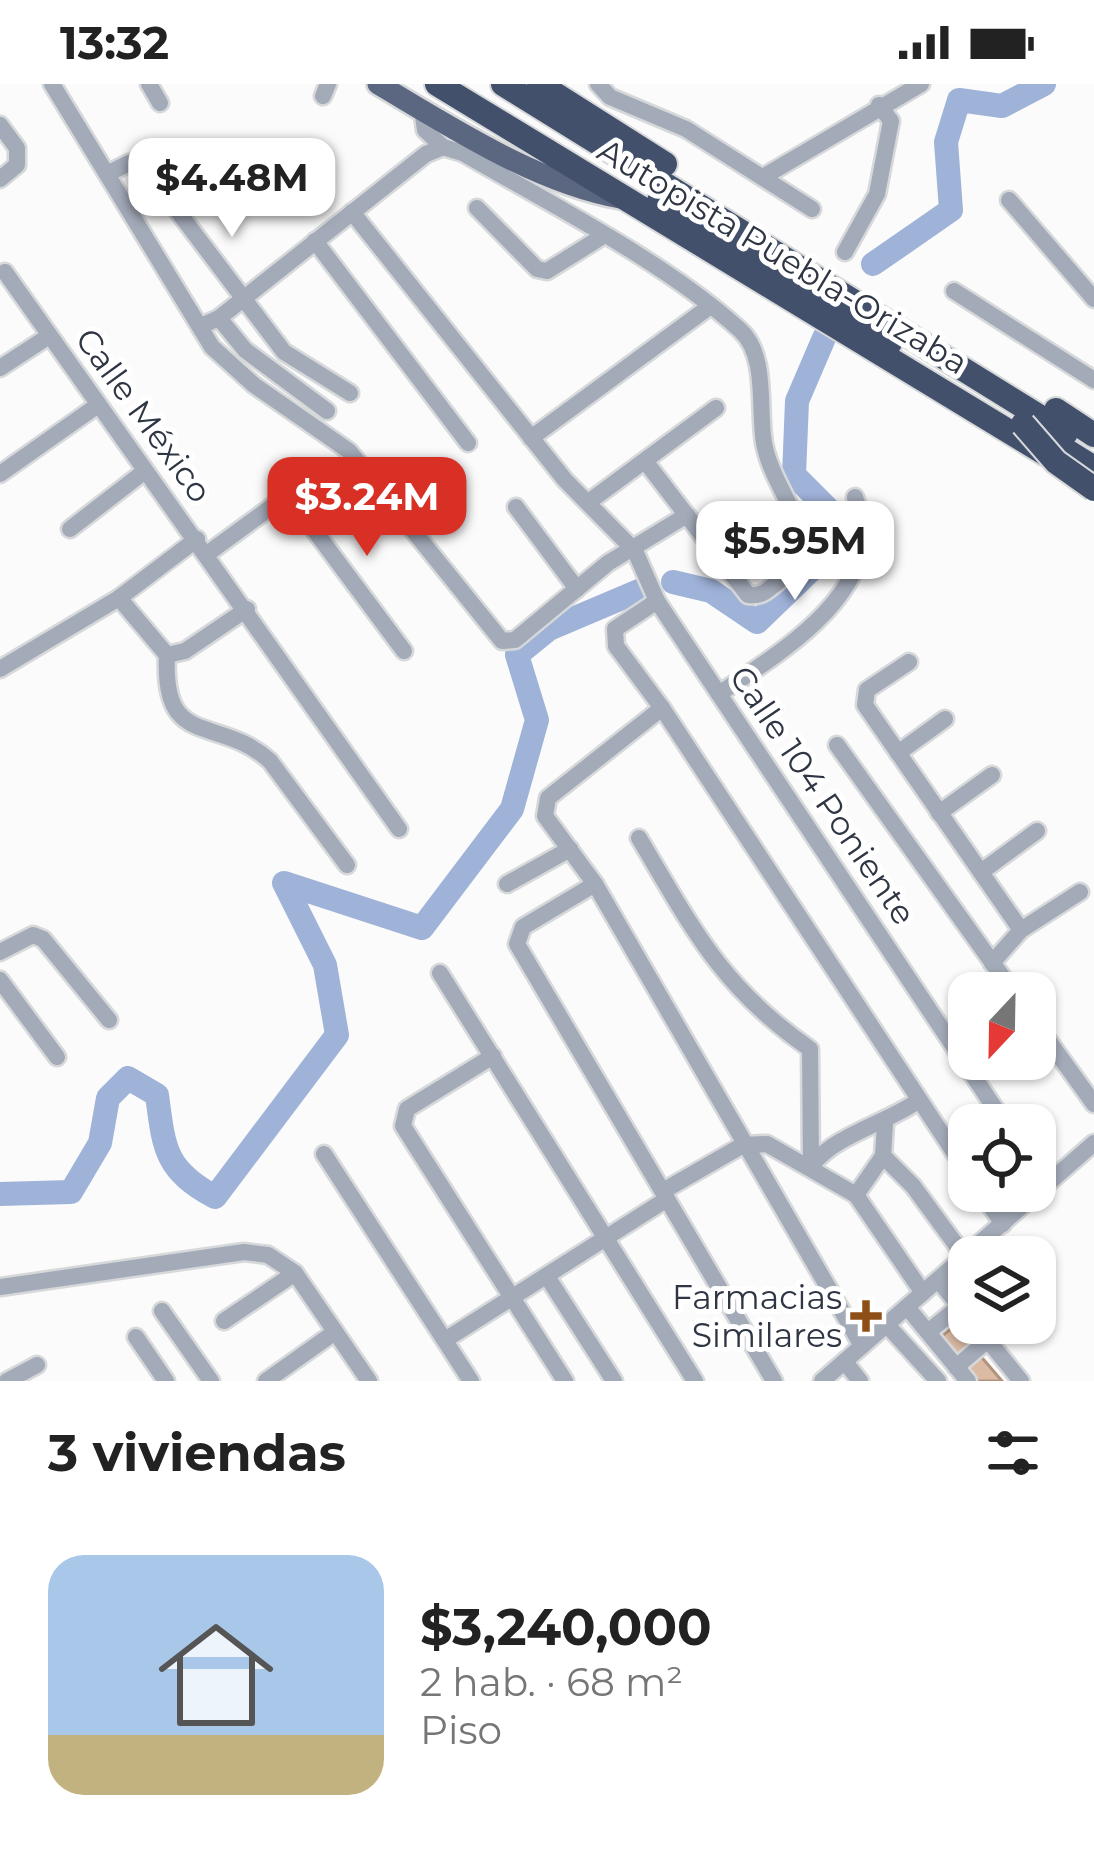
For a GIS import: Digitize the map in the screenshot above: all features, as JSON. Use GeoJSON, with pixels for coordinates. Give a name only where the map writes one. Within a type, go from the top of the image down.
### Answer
{"type":"FeatureCollection","features":[{"type":"Feature","properties":{"kind":"highway","name":"Autopista Puebla-Orizaba"},"geometry":{"type":"LineString","coordinates":[[437,84],[1094,487]]}},
{"type":"Feature","properties":{"kind":"highway"},"geometry":{"type":"LineString","coordinates":[[468,84],[1094,468]]}},
{"type":"Feature","properties":{"kind":"highway"},"geometry":{"type":"LineString","coordinates":[[503,84],[1094,450]]}},
{"type":"Feature","properties":{"kind":"highway","name":"Autopista Puebla-Orizaba"},"geometry":{"type":"LineString","coordinates":[[519,84],[620,147],[692,181],[1094,435]]}},
{"type":"Feature","properties":{"kind":"highway"},"geometry":{"type":"LineString","coordinates":[[539,84],[692,181]]}},
{"type":"Feature","properties":{"kind":"highway"},"geometry":{"type":"LineString","coordinates":[[1023,424],[1046,454],[1094,487]]}},
{"type":"Feature","properties":{"kind":"main road"},"geometry":{"type":"LineString","coordinates":[[377,84],[587,192],[625,199]]}},
{"type":"Feature","properties":{"kind":"street"},"geometry":{"type":"LineString","coordinates":[[52,84],[201,326],[232,367],[349,451],[502,640],[515,640],[608,563],[687,515]]}},
{"type":"Feature","properties":{"kind":"street"},"geometry":{"type":"LineString","coordinates":[[149,84],[160,103]]}},
{"type":"Feature","properties":{"kind":"street"},"geometry":{"type":"LineString","coordinates":[[764,177],[921,84]]}},
{"type":"Feature","properties":{"kind":"street"},"geometry":{"type":"LineString","coordinates":[[598,85],[610,98],[686,129],[812,209]]}},
{"type":"Feature","properties":{"kind":"street"},"geometry":{"type":"LineString","coordinates":[[845,252],[877,194],[891,121],[879,105]]}},
{"type":"Feature","properties":{"kind":"street"},"geometry":{"type":"LineString","coordinates":[[422,110],[425,130],[442,147],[463,153],[603,236],[744,333],[755,353],[766,451],[803,542],[800,562],[754,597],[742,589],[645,460]]}},
{"type":"Feature","properties":{"kind":"street"},"geometry":{"type":"LineString","coordinates":[[0,125],[17,148],[17,165],[0,179]]}},
{"type":"Feature","properties":{"kind":"street"},"geometry":{"type":"LineString","coordinates":[[201,326],[219,318],[442,147]]}},
{"type":"Feature","properties":{"kind":"street"},"geometry":{"type":"LineString","coordinates":[[107,174],[129,164],[148,172],[284,352],[350,393]]}},
{"type":"Feature","properties":{"kind":"street"},"geometry":{"type":"LineString","coordinates":[[1009,200],[1094,299]]}},
{"type":"Feature","properties":{"kind":"street"},"geometry":{"type":"LineString","coordinates":[[477,208],[537,269],[547,271],[603,236]]}},
{"type":"Feature","properties":{"kind":"street","name":"Calle 104 Poniente"},"geometry":{"type":"LineString","coordinates":[[352,212],[531,438],[635,550],[657,601],[992,1104]]}},
{"type":"Feature","properties":{"kind":"street"},"geometry":{"type":"LineString","coordinates":[[314,242],[468,442]]}},
{"type":"Feature","properties":{"kind":"street","name":"Calle México"},"geometry":{"type":"LineString","coordinates":[[5,272],[399,829]]}},
{"type":"Feature","properties":{"kind":"street"},"geometry":{"type":"LineString","coordinates":[[954,291],[1094,380]]}},
{"type":"Feature","properties":{"kind":"street"},"geometry":{"type":"LineString","coordinates":[[531,438],[710,307]]}},
{"type":"Feature","properties":{"kind":"street"},"geometry":{"type":"LineString","coordinates":[[219,318],[245,350],[327,411]]}},
{"type":"Feature","properties":{"kind":"street"},"geometry":{"type":"LineString","coordinates":[[0,368],[49,336]]}},
{"type":"Feature","properties":{"kind":"street"},"geometry":{"type":"LineString","coordinates":[[0,474],[98,405]]}},
{"type":"Feature","properties":{"kind":"street"},"geometry":{"type":"LineString","coordinates":[[590,501],[716,408]]}},
{"type":"Feature","properties":{"kind":"street"},"geometry":{"type":"LineString","coordinates":[[70,529],[146,471]]}},
{"type":"Feature","properties":{"kind":"street"},"geometry":{"type":"LineString","coordinates":[[719,694],[794,642],[846,582],[865,541],[856,497]]}},
{"type":"Feature","properties":{"kind":"street"},"geometry":{"type":"LineString","coordinates":[[0,669],[278,502],[291,499],[404,651]]}},
{"type":"Feature","properties":{"kind":"street"},"geometry":{"type":"LineString","coordinates":[[516,507],[577,589]]}},
{"type":"Feature","properties":{"kind":"street"},"geometry":{"type":"LineString","coordinates":[[119,598],[172,655]]}},
{"type":"Feature","properties":{"kind":"street"},"geometry":{"type":"LineString","coordinates":[[657,601],[615,629],[612,638],[948,1145]]}},
{"type":"Feature","properties":{"kind":"street"},"geometry":{"type":"LineString","coordinates":[[247,609],[172,655],[165,692],[171,706],[202,728],[258,749],[347,866]]}},
{"type":"Feature","properties":{"kind":"street"},"geometry":{"type":"LineString","coordinates":[[909,662],[862,698],[1021,930]]}},
{"type":"Feature","properties":{"kind":"street"},"geometry":{"type":"LineString","coordinates":[[662,708],[548,798],[545,808],[595,884],[862,1346]]}},
{"type":"Feature","properties":{"kind":"street"},"geometry":{"type":"LineString","coordinates":[[898,754],[945,719]]}},
{"type":"Feature","properties":{"kind":"street"},"geometry":{"type":"LineString","coordinates":[[837,745],[999,972]]}},
{"type":"Feature","properties":{"kind":"street"},"geometry":{"type":"LineString","coordinates":[[939,813],[992,775]]}},
{"type":"Feature","properties":{"kind":"street"},"geometry":{"type":"LineString","coordinates":[[981,872],[1037,831]]}},
{"type":"Feature","properties":{"kind":"street"},"geometry":{"type":"LineString","coordinates":[[639,838],[721,974],[771,1023],[810,1049],[811,1167]]}},
{"type":"Feature","properties":{"kind":"street"},"geometry":{"type":"LineString","coordinates":[[507,884],[570,849]]}},
{"type":"Feature","properties":{"kind":"street"},"geometry":{"type":"LineString","coordinates":[[595,884],[517,934],[773,1381]]}},
{"type":"Feature","properties":{"kind":"street"},"geometry":{"type":"LineString","coordinates":[[992,963],[1021,930],[1081,892]]}},
{"type":"Feature","properties":{"kind":"street"},"geometry":{"type":"LineString","coordinates":[[0,952],[32,934],[43,939],[109,1020]]}},
{"type":"Feature","properties":{"kind":"street"},"geometry":{"type":"LineString","coordinates":[[440,973],[695,1381]]}},
{"type":"Feature","properties":{"kind":"street"},"geometry":{"type":"LineString","coordinates":[[0,980],[57,1057]]}},
{"type":"Feature","properties":{"kind":"street"},"geometry":{"type":"LineString","coordinates":[[1056,1051],[1094,1104]]}},
{"type":"Feature","properties":{"kind":"street"},"geometry":{"type":"LineString","coordinates":[[493,1056],[402,1117],[510,1300],[565,1381]]}},
{"type":"Feature","properties":{"kind":"street"},"geometry":{"type":"LineString","coordinates":[[811,1167],[826,1147],[885,1124],[918,1101]]}},
{"type":"Feature","properties":{"kind":"street"},"geometry":{"type":"LineString","coordinates":[[856,1196],[883,1156],[885,1124]]}},
{"type":"Feature","properties":{"kind":"street"},"geometry":{"type":"LineString","coordinates":[[445,1340],[548,1278],[743,1145],[766,1144],[856,1196],[923,1293]]}},
{"type":"Feature","properties":{"kind":"street"},"geometry":{"type":"LineString","coordinates":[[1056,1176],[1094,1144]]}},
{"type":"Feature","properties":{"kind":"street"},"geometry":{"type":"LineString","coordinates":[[324,1154],[471,1381]]}},
{"type":"Feature","properties":{"kind":"street"},"geometry":{"type":"LineString","coordinates":[[883,1156],[914,1186],[949,1236]]}},
{"type":"Feature","properties":{"kind":"street"},"geometry":{"type":"LineString","coordinates":[[995,1212],[1003,1224]]}},
{"type":"Feature","properties":{"kind":"street"},"geometry":{"type":"LineString","coordinates":[[989,1236],[1016,1212]]}},
{"type":"Feature","properties":{"kind":"street"},"geometry":{"type":"LineString","coordinates":[[0,1287],[244,1252],[282,1260],[369,1381]]}},
{"type":"Feature","properties":{"kind":"street"},"geometry":{"type":"LineString","coordinates":[[822,1381],[948,1271]]}},
{"type":"Feature","properties":{"kind":"street"},"geometry":{"type":"LineString","coordinates":[[224,1322],[295,1273]]}},
{"type":"Feature","properties":{"kind":"street"},"geometry":{"type":"LineString","coordinates":[[548,1278],[614,1381]]}},
{"type":"Feature","properties":{"kind":"street"},"geometry":{"type":"LineString","coordinates":[[938,1280],[948,1292]]}},
{"type":"Feature","properties":{"kind":"street"},"geometry":{"type":"LineString","coordinates":[[908,1307],[962,1374],[985,1344]]}},
{"type":"Feature","properties":{"kind":"street"},"geometry":{"type":"LineString","coordinates":[[162,1311],[211,1381]]}},
{"type":"Feature","properties":{"kind":"street"},"geometry":{"type":"LineString","coordinates":[[928,1332],[948,1323]]}},
{"type":"Feature","properties":{"kind":"street"},"geometry":{"type":"LineString","coordinates":[[887,1325],[938,1381]]}},
{"type":"Feature","properties":{"kind":"street"},"geometry":{"type":"LineString","coordinates":[[266,1381],[335,1332]]}},
{"type":"Feature","properties":{"kind":"street"},"geometry":{"type":"LineString","coordinates":[[136,1337],[166,1381]]}},
{"type":"Feature","properties":{"kind":"street"},"geometry":{"type":"LineString","coordinates":[[991,1344],[1021,1381]]}},
{"type":"Feature","properties":{"kind":"street"},"geometry":{"type":"LineString","coordinates":[[845,1362],[860,1381]]}},
{"type":"Feature","properties":{"kind":"street"},"geometry":{"type":"LineString","coordinates":[[8,1381],[37,1365]]}},
{"type":"Feature","properties":{"kind":"building"},"geometry":{"type":"Polygon","coordinates":[[[948,1331],[948,1344],[971,1345],[958,1356],[941,1337],[948,1331]]]}},
{"type":"Feature","properties":{"kind":"building"},"geometry":{"type":"Polygon","coordinates":[[[978,1353],[1002,1381],[978,1381],[964,1365],[978,1353]]]}},
{"type":"Feature","properties":{"kind":"waterway"},"geometry":{"type":"LineString","coordinates":[[873,264],[951,210],[946,142],[959,100],[1002,106],[1044,84]]}},
{"type":"Feature","properties":{"kind":"waterway"},"geometry":{"type":"LineString","coordinates":[[673,582],[711,591],[757,622],[812,569],[831,512],[794,475],[797,401],[824,338]]}},
{"type":"Feature","properties":{"kind":"waterway"},"geometry":{"type":"LineString","coordinates":[[0,1194],[71,1192],[100,1143],[108,1098],[128,1078],[157,1095],[170,1156],[186,1177],[215,1197],[337,1035],[325,965],[284,883],[422,928],[512,809],[537,720],[517,655],[549,629],[641,590]]}},
{"type":"Feature","properties":{"kind":"place","name":"Farmacias Similares"},"geometry":{"type":"Point","coordinates":[866,1316]}}]}
